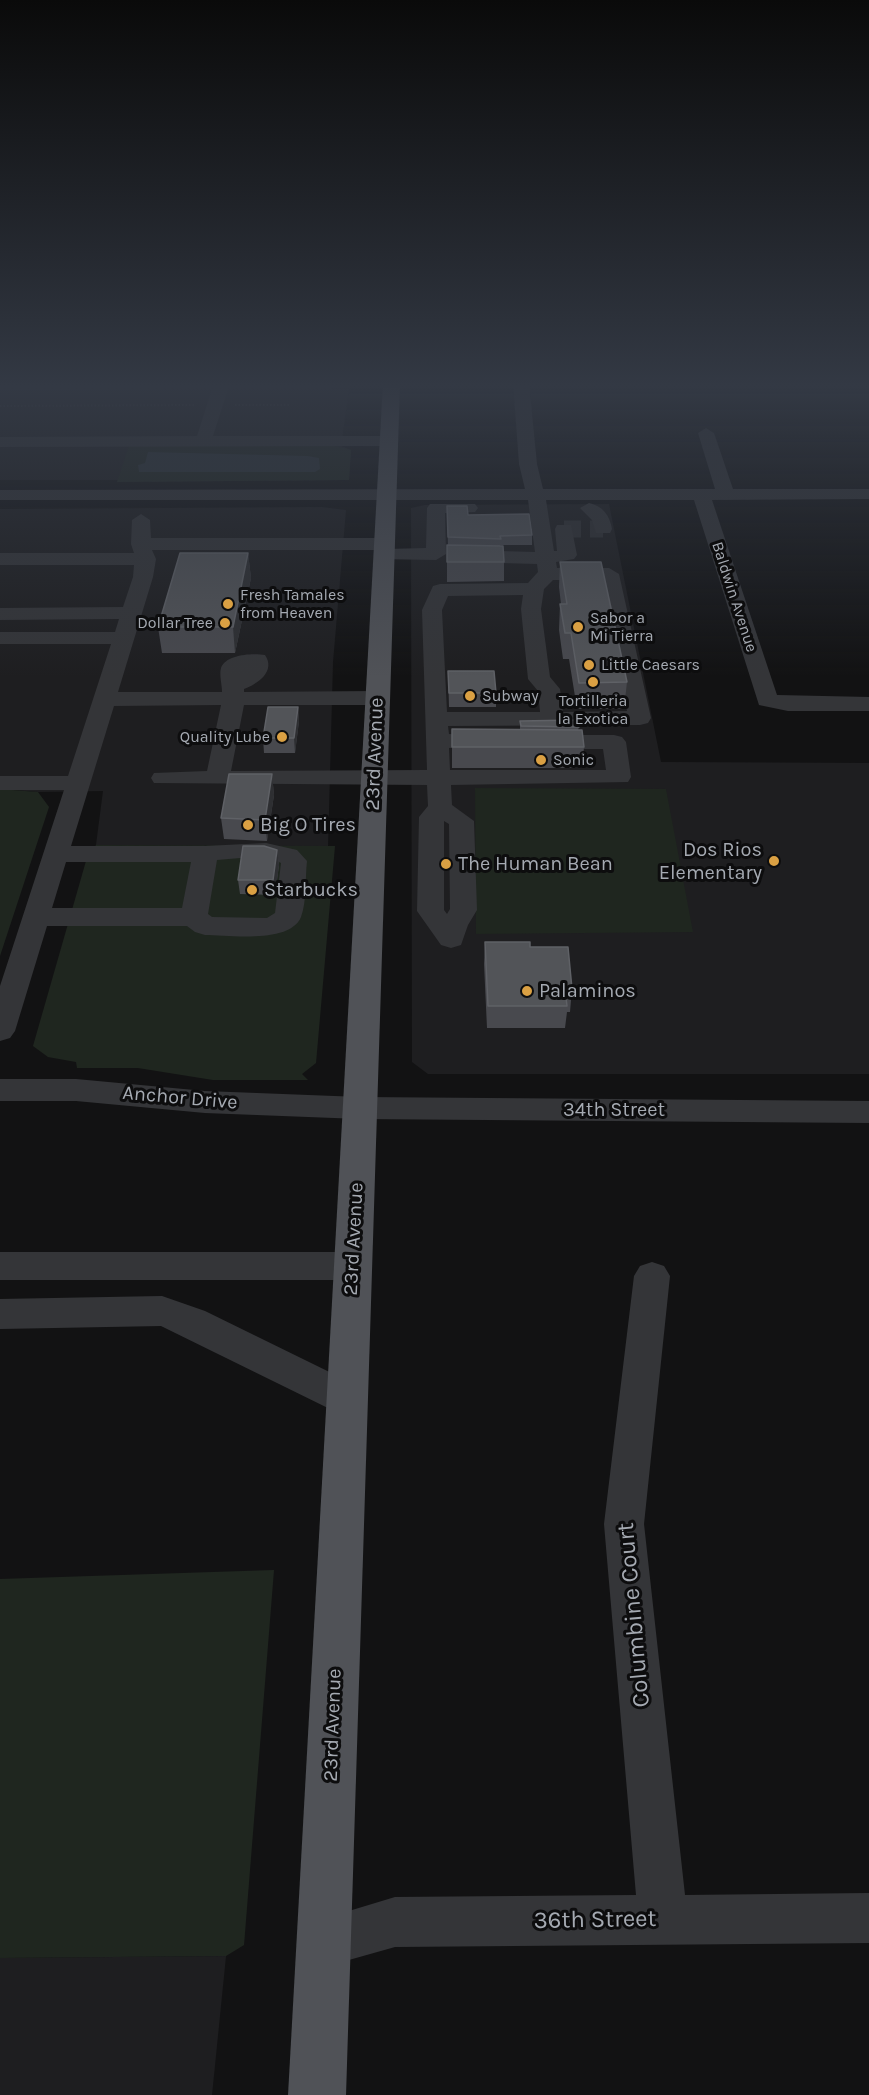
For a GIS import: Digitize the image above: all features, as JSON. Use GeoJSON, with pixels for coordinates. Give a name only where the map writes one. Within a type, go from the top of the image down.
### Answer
{"type":"FeatureCollection","features":[{"type":"Feature","properties":{"kind":"main road","name":"23rd Avenue"},"geometry":{"type":"LineString","coordinates":[[316,2095],[388,481]]}},
{"type":"Feature","properties":{"kind":"street"},"geometry":{"type":"LineString","coordinates":[[532,481],[538,505],[542,574],[531,609],[539,679],[549,689],[552,718]]}},
{"type":"Feature","properties":{"kind":"street"},"geometry":{"type":"LineString","coordinates":[[722,481],[726,494]]}},
{"type":"Feature","properties":{"kind":"street"},"geometry":{"type":"LineString","coordinates":[[436,554],[436,508],[538,505],[701,494],[869,494]]}},
{"type":"Feature","properties":{"kind":"street","name":"Baldwin Avenue"},"geometry":{"type":"LineString","coordinates":[[701,494],[767,700],[788,704],[869,704]]}},
{"type":"Feature","properties":{"kind":"street"},"geometry":{"type":"LineString","coordinates":[[0,495],[387,495],[538,505]]}},
{"type":"Feature","properties":{"kind":"street"},"geometry":{"type":"LineString","coordinates":[[590,501],[601,518],[603,529]]}},
{"type":"Feature","properties":{"kind":"street"},"geometry":{"type":"LineString","coordinates":[[0,559],[142,541],[211,544],[335,544],[436,554],[542,574],[567,555],[564,529]]}},
{"type":"Feature","properties":{"kind":"street"},"geometry":{"type":"LineString","coordinates":[[0,1031],[131,614],[142,541]]}},
{"type":"Feature","properties":{"kind":"street"},"geometry":{"type":"LineString","coordinates":[[440,808],[432,610],[440,590],[542,574],[609,574],[640,718]]}},
{"type":"Feature","properties":{"kind":"street"},"geometry":{"type":"LineString","coordinates":[[0,614],[131,614]]}},
{"type":"Feature","properties":{"kind":"street"},"geometry":{"type":"LineString","coordinates":[[0,638],[124,638]]}},
{"type":"Feature","properties":{"kind":"street"},"geometry":{"type":"LineString","coordinates":[[107,692],[378,692]]}},
{"type":"Feature","properties":{"kind":"street"},"geometry":{"type":"LineString","coordinates":[[218,777],[234,692]]}},
{"type":"Feature","properties":{"kind":"street"},"geometry":{"type":"LineString","coordinates":[[437,730],[552,718],[640,718]]}},
{"type":"Feature","properties":{"kind":"street"},"geometry":{"type":"LineString","coordinates":[[437,730],[514,741],[614,742],[640,718]]}},
{"type":"Feature","properties":{"kind":"street"},"geometry":{"type":"LineString","coordinates":[[163,778],[620,777],[614,742]]}},
{"type":"Feature","properties":{"kind":"street"},"geometry":{"type":"LineString","coordinates":[[0,783],[78,783]]}},
{"type":"Feature","properties":{"kind":"street"},"geometry":{"type":"LineString","coordinates":[[36,917],[194,917],[205,926],[267,927],[277,925],[288,915],[294,861],[291,857],[274,851],[220,851],[205,854],[56,854]]}},
{"type":"Feature","properties":{"kind":"street"},"geometry":{"type":"LineString","coordinates":[[194,917],[205,854]]}},
{"type":"Feature","properties":{"kind":"street","name":"Anchor Drive"},"geometry":{"type":"LineString","coordinates":[[0,1090],[76,1090],[150,1095],[206,1102],[360,1108]]}},
{"type":"Feature","properties":{"kind":"street","name":"34th Street"},"geometry":{"type":"LineString","coordinates":[[360,1108],[869,1112]]}},
{"type":"Feature","properties":{"kind":"street"},"geometry":{"type":"LineString","coordinates":[[0,1266],[353,1266]]}},
{"type":"Feature","properties":{"kind":"street","name":"Columbine Court"},"geometry":{"type":"LineString","coordinates":[[651,1276],[624,1524],[663,1918]]}},
{"type":"Feature","properties":{"kind":"street"},"geometry":{"type":"LineString","coordinates":[[0,1314],[162,1311],[192,1322],[347,1399]]}},
{"type":"Feature","properties":{"kind":"street","name":"36th Street"},"geometry":{"type":"LineString","coordinates":[[324,1942],[395,1922],[869,1918]]}},
{"type":"Feature","properties":{"kind":"shaded area"},"geometry":{"type":"Polygon","coordinates":[[[117,481],[260,481],[117,482],[117,481]]]}},
{"type":"Feature","properties":{"kind":"shaded area"},"geometry":{"type":"Polygon","coordinates":[[[118,481],[260,481],[117,482],[118,481]]]}},
{"type":"Feature","properties":{"kind":"shaded area"},"geometry":{"type":"Polygon","coordinates":[[[609,504],[661,762],[869,763],[869,1074],[428,1074],[412,1062],[411,508],[425,505],[609,504]]]}},
{"type":"Feature","properties":{"kind":"shaded area"},"geometry":{"type":"Polygon","coordinates":[[[322,507],[346,510],[333,662],[328,847],[96,845],[103,791],[38,792],[0,789],[0,509],[322,507]]]}},
{"type":"Feature","properties":{"kind":"shaded area"},"geometry":{"type":"Polygon","coordinates":[[[475,788],[666,789],[693,932],[476,934],[475,788]]]}},
{"type":"Feature","properties":{"kind":"shaded area"},"geometry":{"type":"Polygon","coordinates":[[[0,789],[38,792],[49,807],[0,956],[0,789]]]}},
{"type":"Feature","properties":{"kind":"shaded area"},"geometry":{"type":"Polygon","coordinates":[[[96,845],[335,846],[316,1063],[302,1074],[308,1080],[213,1080],[138,1068],[77,1068],[76,1062],[48,1057],[33,1046],[86,861],[96,845]]]}},
{"type":"Feature","properties":{"kind":"shaded area"},"geometry":{"type":"Polygon","coordinates":[[[274,1570],[244,1945],[226,1956],[0,1958],[0,1579],[274,1570]]]}},
{"type":"Feature","properties":{"kind":"shaded area"},"geometry":{"type":"Polygon","coordinates":[[[226,1956],[212,2095],[0,2095],[0,1958],[226,1956]]]}},
{"type":"Feature","properties":{"kind":"building"},"geometry":{"type":"Polygon","coordinates":[[[447,506],[467,506],[468,515],[529,514],[532,535],[500,536],[501,539],[448,537],[447,506]]]}},
{"type":"Feature","properties":{"kind":"building"},"geometry":{"type":"Polygon","coordinates":[[[447,545],[503,546],[504,562],[447,562],[447,545]]]}},
{"type":"Feature","properties":{"kind":"building"},"geometry":{"type":"Polygon","coordinates":[[[180,553],[248,553],[233,627],[158,627],[180,553]]]}},
{"type":"Feature","properties":{"kind":"building"},"geometry":{"type":"Polygon","coordinates":[[[560,562],[601,562],[627,682],[579,683],[571,633],[565,633],[560,604],[567,604],[560,562]]]}},
{"type":"Feature","properties":{"kind":"building"},"geometry":{"type":"Polygon","coordinates":[[[448,671],[494,671],[496,693],[449,693],[448,671]]]}},
{"type":"Feature","properties":{"kind":"building"},"geometry":{"type":"Polygon","coordinates":[[[268,707],[298,707],[294,738],[263,738],[268,707]]]}},
{"type":"Feature","properties":{"kind":"building"},"geometry":{"type":"Polygon","coordinates":[[[578,720],[579,727],[521,726],[520,721],[578,720]]]}},
{"type":"Feature","properties":{"kind":"building"},"geometry":{"type":"Polygon","coordinates":[[[452,729],[582,730],[584,747],[452,747],[452,729]]]}},
{"type":"Feature","properties":{"kind":"building"},"geometry":{"type":"Polygon","coordinates":[[[229,774],[272,774],[265,820],[221,818],[229,774]]]}},
{"type":"Feature","properties":{"kind":"building"},"geometry":{"type":"Polygon","coordinates":[[[243,846],[264,846],[277,850],[273,880],[238,880],[243,846]]]}},
{"type":"Feature","properties":{"kind":"building","name":"Palaminos"},"geometry":{"type":"Polygon","coordinates":[[[485,942],[530,942],[530,947],[568,947],[572,989],[565,989],[567,1006],[488,1006],[485,942]]]}},
{"type":"Feature","properties":{"kind":"tunnel"},"geometry":{"type":"LineString","coordinates":[[564,529],[603,529]]}},
{"type":"Feature","properties":{"kind":"place","name":"Fresh Tamales from Heaven"},"geometry":{"type":"Point","coordinates":[228,604]}},
{"type":"Feature","properties":{"kind":"place","name":"Dollar Tree"},"geometry":{"type":"Point","coordinates":[225,623]}},
{"type":"Feature","properties":{"kind":"place","name":"Sabor a Mi Tierra"},"geometry":{"type":"Point","coordinates":[578,627]}},
{"type":"Feature","properties":{"kind":"place","name":"Little Caesars"},"geometry":{"type":"Point","coordinates":[589,665]}},
{"type":"Feature","properties":{"kind":"place","name":"Tortilleria la Exotica"},"geometry":{"type":"Point","coordinates":[593,682]}},
{"type":"Feature","properties":{"kind":"place","name":"Subway"},"geometry":{"type":"Point","coordinates":[470,696]}},
{"type":"Feature","properties":{"kind":"place","name":"Quality Lube"},"geometry":{"type":"Point","coordinates":[282,737]}},
{"type":"Feature","properties":{"kind":"place","name":"Sonic"},"geometry":{"type":"Point","coordinates":[541,760]}},
{"type":"Feature","properties":{"kind":"place","name":"Big O Tires"},"geometry":{"type":"Point","coordinates":[248,825]}},
{"type":"Feature","properties":{"kind":"place","name":"Dos Rios Elementary"},"geometry":{"type":"Point","coordinates":[774,861]}},
{"type":"Feature","properties":{"kind":"place","name":"The Human Bean"},"geometry":{"type":"Point","coordinates":[446,864]}},
{"type":"Feature","properties":{"kind":"place","name":"Starbucks"},"geometry":{"type":"Point","coordinates":[252,890]}},
{"type":"Feature","properties":{"kind":"place","name":"Palaminos"},"geometry":{"type":"Point","coordinates":[527,991]}}]}
